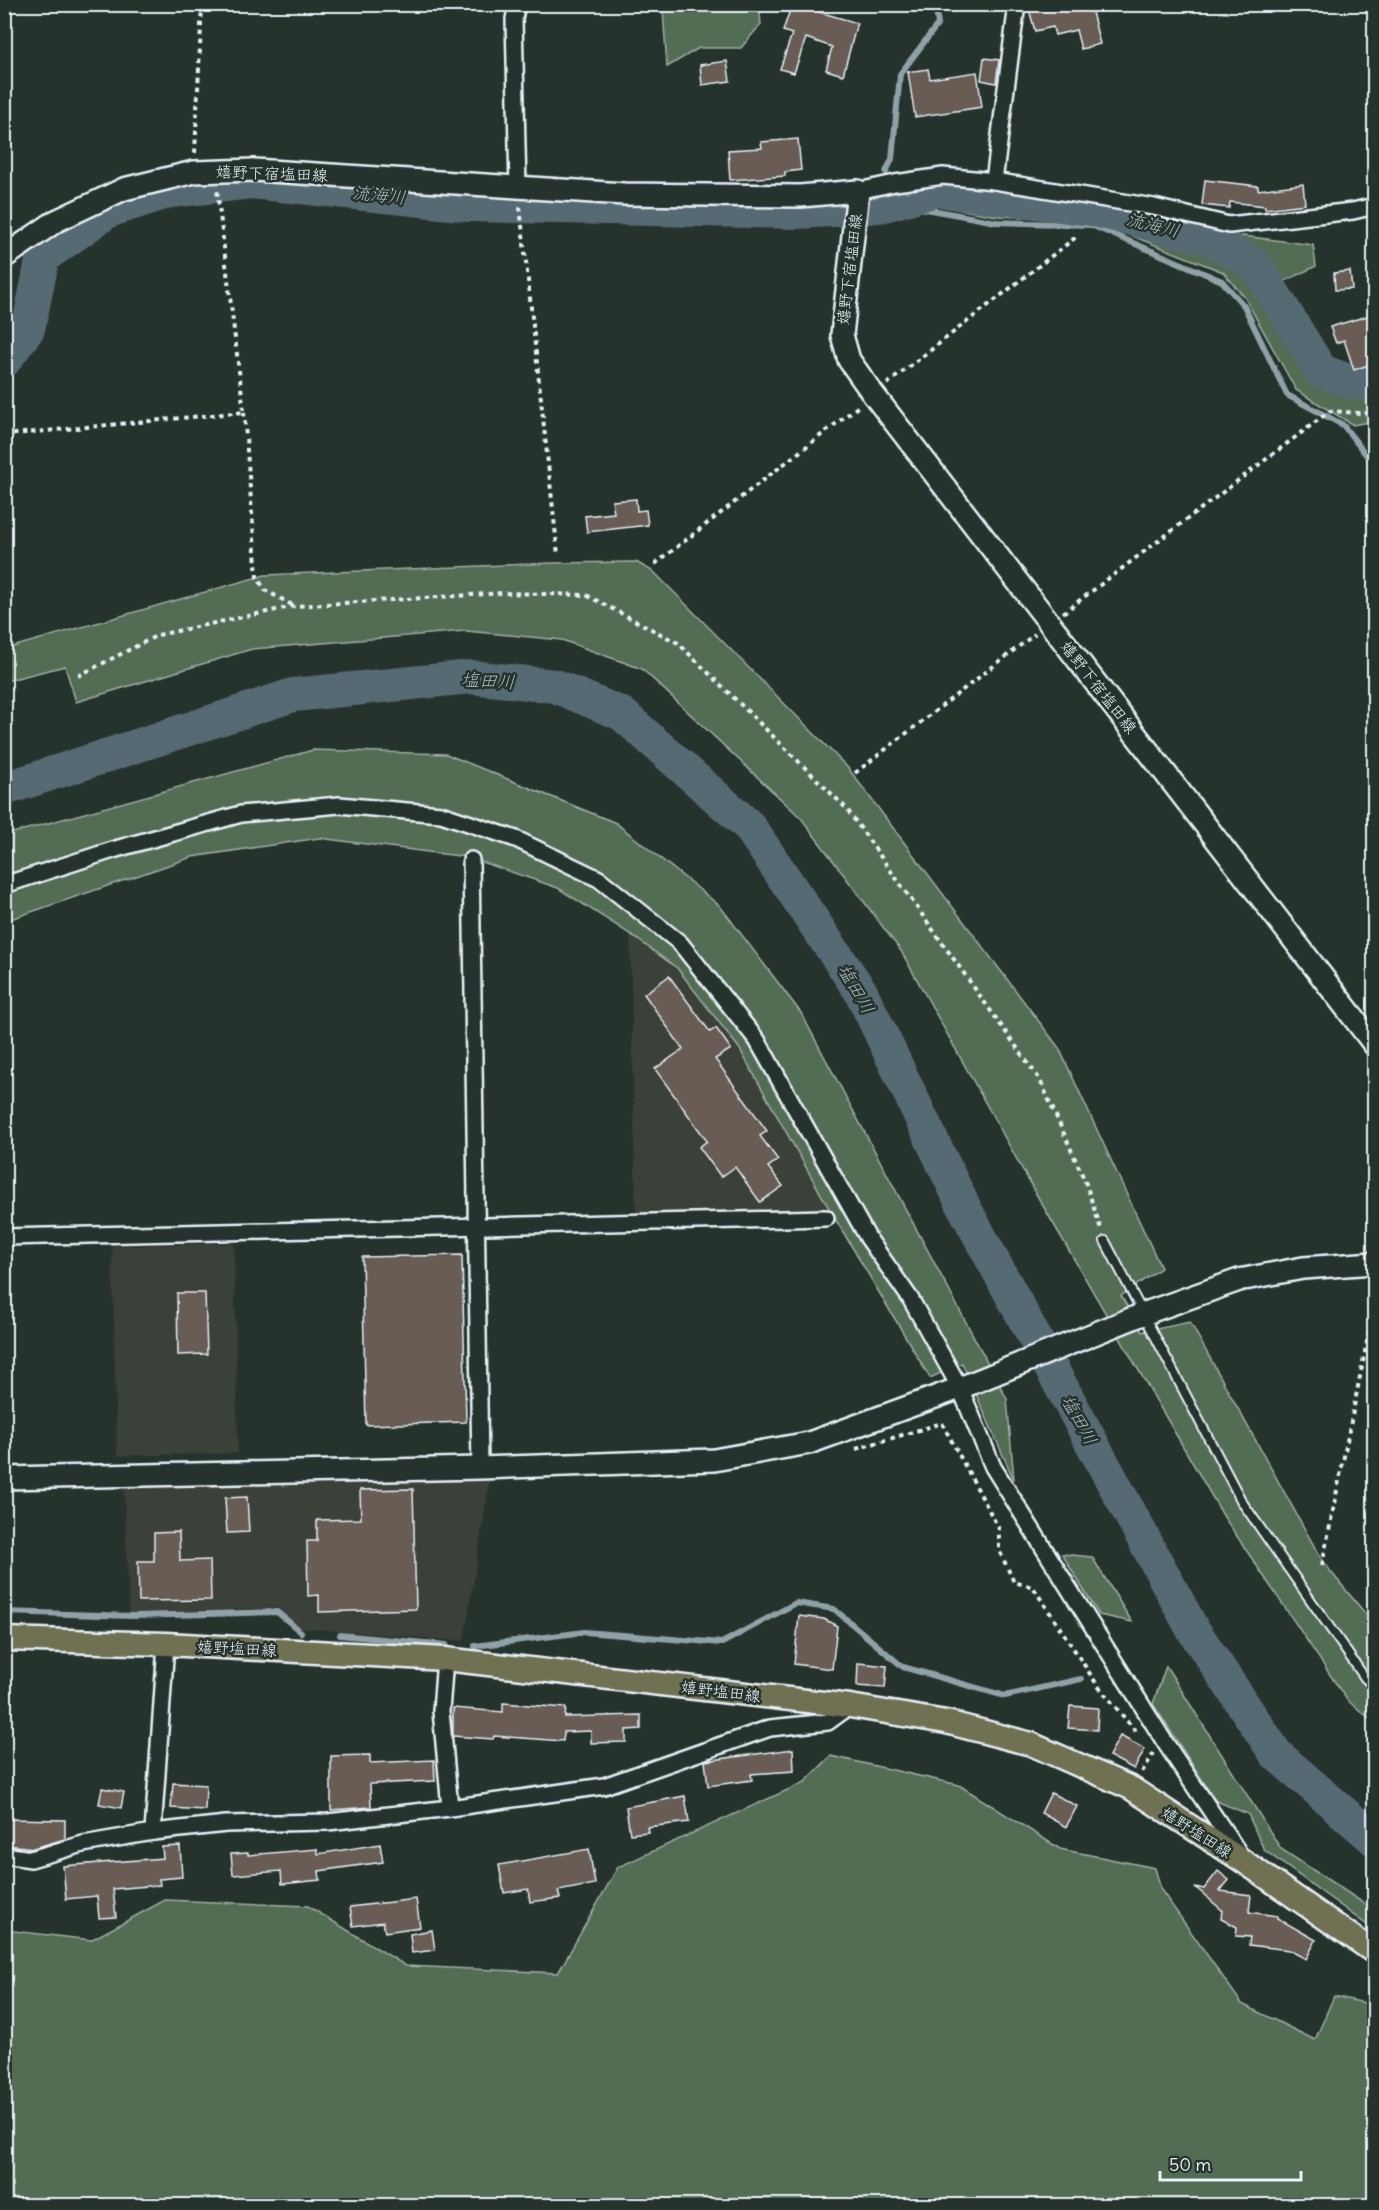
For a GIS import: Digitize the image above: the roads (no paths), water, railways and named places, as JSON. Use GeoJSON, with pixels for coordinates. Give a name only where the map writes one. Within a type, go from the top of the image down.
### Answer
{"type":"FeatureCollection","features":[{"type":"Feature","properties":{"kind":"main road","name":"嬉野下宿塩田線"},"geometry":{"type":"LineString","coordinates":[[4,257],[56,221],[124,189],[194,172],[254,170],[518,188],[720,197],[800,196],[858,191],[842,335],[849,360],[1374,1044]]}},
{"type":"Feature","properties":{"kind":"main road"},"geometry":{"type":"LineString","coordinates":[[4,1478],[480,1468],[714,1460],[809,1443],[960,1388],[1143,1314],[1239,1280],[1303,1268],[1374,1263]]}},
{"type":"Feature","properties":{"kind":"main road","name":"嬉野塩田線"},"geometry":{"type":"LineString","coordinates":[[4,1639],[166,1644],[445,1659],[850,1706],[946,1722],[1031,1744],[1131,1788],[1246,1863],[1374,1952]]}},
{"type":"Feature","properties":{"kind":"street"},"geometry":{"type":"LineString","coordinates":[[517,4],[514,19],[518,188]]}},
{"type":"Feature","properties":{"kind":"street"},"geometry":{"type":"LineString","coordinates":[[994,181],[1017,4]]}},
{"type":"Feature","properties":{"kind":"street"},"geometry":{"type":"LineString","coordinates":[[858,191],[943,176],[994,181],[1155,207],[1229,225],[1353,211],[1374,206]]}},
{"type":"Feature","properties":{"kind":"street"},"geometry":{"type":"LineString","coordinates":[[4,885],[116,849],[241,814],[339,805],[441,814],[516,839],[599,879],[680,943],[757,1040],[868,1238],[910,1298],[960,1388],[993,1467],[1166,1744],[1246,1863]]}},
{"type":"Feature","properties":{"kind":"street"},"geometry":{"type":"LineString","coordinates":[[471,860],[480,1468]]}},
{"type":"Feature","properties":{"kind":"street"},"geometry":{"type":"LineString","coordinates":[[4,1237],[826,1218]]}},
{"type":"Feature","properties":{"kind":"street"},"geometry":{"type":"LineString","coordinates":[[153,1832],[166,1644]]}},
{"type":"Feature","properties":{"kind":"street"},"geometry":{"type":"LineString","coordinates":[[445,1659],[441,1711],[450,1808]]}},
{"type":"Feature","properties":{"kind":"street"},"geometry":{"type":"LineString","coordinates":[[4,1855],[31,1859],[83,1844],[153,1832],[226,1824],[328,1822],[450,1808],[604,1786],[770,1728],[828,1722],[850,1706]]}},
{"type":"Feature","properties":{"kind":"lane"},"geometry":{"type":"LineString","coordinates":[[1105,1241],[1242,1502],[1365,1678],[1374,1686]]}},
{"type":"Feature","properties":{"kind":"waterway"},"geometry":{"type":"LineString","coordinates":[[886,172],[892,159],[900,74],[938,24],[935,4]]}},
{"type":"Feature","properties":{"kind":"waterway","name":"流海川"},"geometry":{"type":"LineString","coordinates":[[4,361],[28,329],[43,257],[108,211],[170,191],[252,182],[470,205],[796,212],[848,209]]}},
{"type":"Feature","properties":{"kind":"waterway","name":"流海川"},"geometry":{"type":"LineString","coordinates":[[868,207],[885,205],[936,190],[1091,209],[1211,239],[1256,265],[1321,371],[1355,383],[1374,381]]}},
{"type":"Feature","properties":{"kind":"waterway"},"geometry":{"type":"LineString","coordinates":[[885,205],[926,209],[996,222],[1091,225],[1222,281],[1244,306],[1287,395],[1343,425],[1374,465]]}},
{"type":"Feature","properties":{"kind":"waterway","name":"塩田川"},"geometry":{"type":"LineString","coordinates":[[4,789],[293,695],[471,677],[555,686],[622,714],[749,826],[861,992],[964,1207],[1192,1628],[1276,1754],[1374,1839]]}},
{"type":"Feature","properties":{"kind":"waterway"},"geometry":{"type":"LineString","coordinates":[[475,1646],[584,1632],[722,1643],[796,1603],[834,1609],[903,1667],[1005,1696],[1081,1679]]}},
{"type":"Feature","properties":{"kind":"waterway"},"geometry":{"type":"LineString","coordinates":[[4,1612],[133,1616],[277,1612],[301,1632]]}},
{"type":"Feature","properties":{"kind":"waterway"},"geometry":{"type":"LineString","coordinates":[[340,1635],[446,1645]]}}]}
